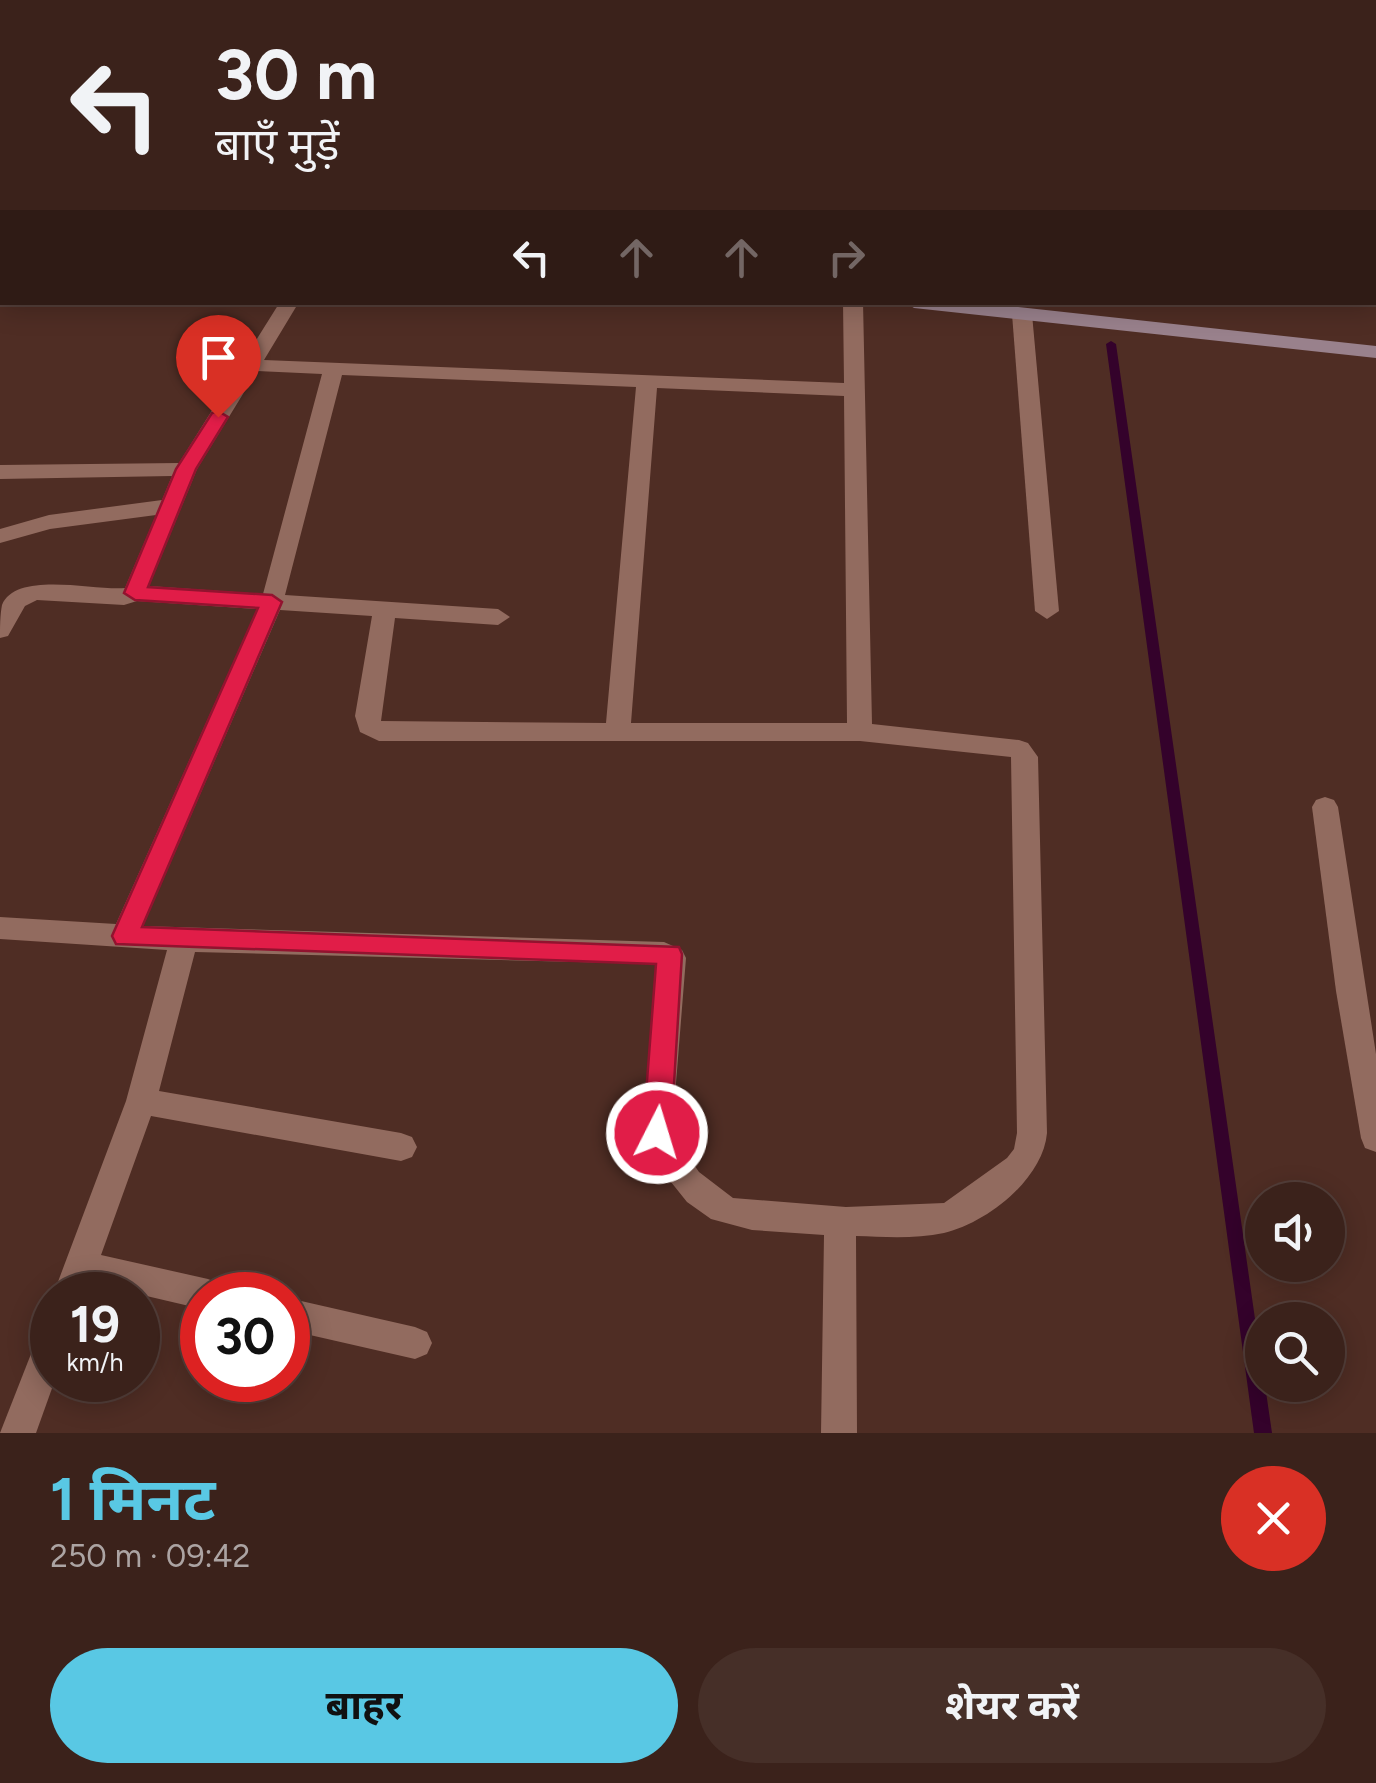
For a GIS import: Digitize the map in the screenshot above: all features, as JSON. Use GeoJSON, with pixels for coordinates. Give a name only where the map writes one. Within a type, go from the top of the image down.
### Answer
{"type":"FeatureCollection","features":[{"type":"Feature","properties":{"kind":"street"},"geometry":{"type":"LineString","coordinates":[[135,593],[186,469],[288,305]]}},
{"type":"Feature","properties":{"kind":"street"},"geometry":{"type":"LineString","coordinates":[[853,305],[860,732]]}},
{"type":"Feature","properties":{"kind":"street"},"geometry":{"type":"LineString","coordinates":[[941,305],[1376,352]]}},
{"type":"Feature","properties":{"kind":"street"},"geometry":{"type":"LineString","coordinates":[[1022,314],[1046,611]]}},
{"type":"Feature","properties":{"kind":"street"},"geometry":{"type":"LineString","coordinates":[[251,365],[854,390]]}},
{"type":"Feature","properties":{"kind":"street"},"geometry":{"type":"LineString","coordinates":[[125,936],[272,602],[334,368]]}},
{"type":"Feature","properties":{"kind":"street"},"geometry":{"type":"LineString","coordinates":[[618,730],[647,382]]}},
{"type":"Feature","properties":{"kind":"street"},"geometry":{"type":"LineString","coordinates":[[0,472],[186,469]]}},
{"type":"Feature","properties":{"kind":"street"},"geometry":{"type":"LineString","coordinates":[[0,536],[49,522],[169,506]]}},
{"type":"Feature","properties":{"kind":"street"},"geometry":{"type":"LineString","coordinates":[[0,630],[16,600],[34,592],[124,597],[135,593],[498,617]]}},
{"type":"Feature","properties":{"kind":"street"},"geometry":{"type":"LineString","coordinates":[[0,928],[184,940],[670,954],[657,1133],[666,1156],[705,1198],[734,1212],[917,1223],[950,1216],[1020,1166],[1030,1150],[1032,1134],[1025,756],[1020,749],[860,732],[380,732],[369,726],[367,716],[385,610]]}},
{"type":"Feature","properties":{"kind":"street"},"geometry":{"type":"LineString","coordinates":[[1325,807],[1353,1010],[1376,1138]]}},
{"type":"Feature","properties":{"kind":"street"},"geometry":{"type":"LineString","coordinates":[[79,1272],[141,1101],[184,940]]}},
{"type":"Feature","properties":{"kind":"street"},"geometry":{"type":"LineString","coordinates":[[141,1101],[401,1147]]}},
{"type":"Feature","properties":{"kind":"street"},"geometry":{"type":"LineString","coordinates":[[839,1433],[840,1219]]}},
{"type":"Feature","properties":{"kind":"street"},"geometry":{"type":"LineString","coordinates":[[310,1319],[415,1343]]}},
{"type":"Feature","properties":{"kind":"street"},"geometry":{"type":"LineString","coordinates":[[18,1433],[30,1401]]}},
{"type":"Feature","properties":{"kind":"waterway"},"geometry":{"type":"LineString","coordinates":[[1111,344],[1263,1433]]}},
{"type":"Feature","properties":{"kind":"route"},"geometry":{"type":"LineString","coordinates":[[218,417],[186,469],[135,593],[272,602],[125,936],[670,954],[657,1133]]}}]}
